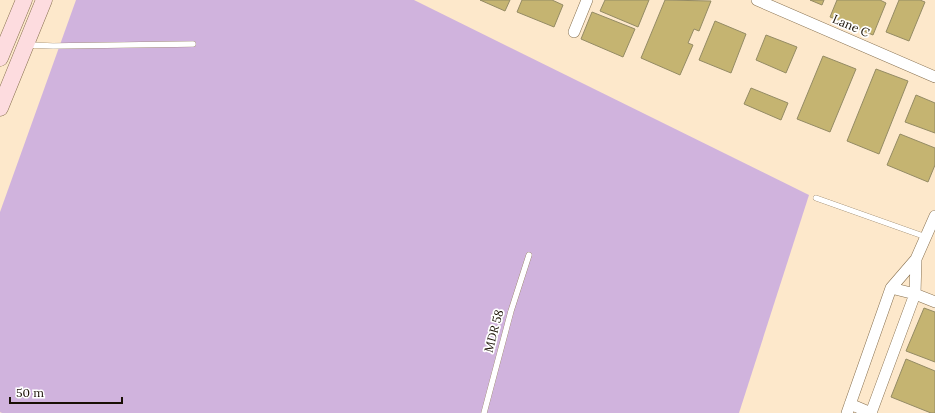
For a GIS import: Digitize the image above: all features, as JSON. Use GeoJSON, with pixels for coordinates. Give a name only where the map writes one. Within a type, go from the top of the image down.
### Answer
{"type":"FeatureCollection","features":[{"type":"Feature","properties":{"kind":"main road"},"geometry":{"type":"LineString","coordinates":[[0,58],[24,0]]}},
{"type":"Feature","properties":{"kind":"main road"},"geometry":{"type":"LineString","coordinates":[[0,108],[44,0]]}},
{"type":"Feature","properties":{"kind":"street"},"geometry":{"type":"LineString","coordinates":[[574,32],[587,0]]}},
{"type":"Feature","properties":{"kind":"street","name":"Lane C"},"geometry":{"type":"LineString","coordinates":[[757,0],[935,77]]}},
{"type":"Feature","properties":{"kind":"street"},"geometry":{"type":"LineString","coordinates":[[916,259],[915,294],[871,413],[848,409],[892,288],[916,259],[935,216]]}},
{"type":"Feature","properties":{"kind":"street"},"geometry":{"type":"LineString","coordinates":[[892,288],[915,294],[935,302]]}},
{"type":"Feature","properties":{"kind":"lane"},"geometry":{"type":"LineString","coordinates":[[26,45],[193,44]]}},
{"type":"Feature","properties":{"kind":"lane"},"geometry":{"type":"LineString","coordinates":[[816,198],[926,237]]}},
{"type":"Feature","properties":{"kind":"lane","name":"MDR 58"},"geometry":{"type":"LineString","coordinates":[[484,413],[511,311],[529,255]]}},
{"type":"Feature","properties":{"kind":"shaded area"},"geometry":{"type":"Polygon","coordinates":[[[76,0],[414,0],[809,195],[739,413],[0,412],[0,212],[76,0]]]}},
{"type":"Feature","properties":{"kind":"building"},"geometry":{"type":"Polygon","coordinates":[[[480,0],[510,0],[505,11],[480,0]]]}},
{"type":"Feature","properties":{"kind":"building"},"geometry":{"type":"Polygon","coordinates":[[[522,0],[552,0],[563,5],[554,27],[517,12],[522,0]]]}},
{"type":"Feature","properties":{"kind":"building"},"geometry":{"type":"Polygon","coordinates":[[[605,0],[649,0],[638,27],[600,11],[605,0]]]}},
{"type":"Feature","properties":{"kind":"building"},"geometry":{"type":"Polygon","coordinates":[[[665,0],[711,1],[699,31],[694,29],[688,43],[693,45],[680,75],[641,58],[665,0]]]}},
{"type":"Feature","properties":{"kind":"building"},"geometry":{"type":"Polygon","coordinates":[[[810,0],[824,0],[822,5],[810,0]]]}},
{"type":"Feature","properties":{"kind":"building"},"geometry":{"type":"Polygon","coordinates":[[[837,0],[880,0],[886,3],[873,35],[830,17],[837,0]]]}},
{"type":"Feature","properties":{"kind":"building"},"geometry":{"type":"Polygon","coordinates":[[[899,0],[920,0],[925,2],[909,41],[886,32],[899,0]]]}},
{"type":"Feature","properties":{"kind":"building"},"geometry":{"type":"Polygon","coordinates":[[[592,12],[635,29],[623,57],[581,39],[592,12]]]}},
{"type":"Feature","properties":{"kind":"building"},"geometry":{"type":"Polygon","coordinates":[[[715,21],[746,34],[731,73],[699,60],[715,21]]]}},
{"type":"Feature","properties":{"kind":"building"},"geometry":{"type":"Polygon","coordinates":[[[766,35],[797,47],[786,73],[756,60],[766,35]]]}},
{"type":"Feature","properties":{"kind":"building"},"geometry":{"type":"Polygon","coordinates":[[[823,56],[856,69],[830,132],[797,119],[823,56]]]}},
{"type":"Feature","properties":{"kind":"building"},"geometry":{"type":"Polygon","coordinates":[[[876,69],[908,81],[879,154],[847,141],[876,69]]]}},
{"type":"Feature","properties":{"kind":"building"},"geometry":{"type":"Polygon","coordinates":[[[751,88],[788,103],[781,120],[744,104],[751,88]]]}},
{"type":"Feature","properties":{"kind":"building"},"geometry":{"type":"Polygon","coordinates":[[[916,95],[935,103],[935,133],[905,122],[916,95]]]}},
{"type":"Feature","properties":{"kind":"building"},"geometry":{"type":"Polygon","coordinates":[[[900,134],[935,148],[935,165],[928,182],[887,165],[900,134]]]}},
{"type":"Feature","properties":{"kind":"building"},"geometry":{"type":"Polygon","coordinates":[[[924,308],[935,312],[935,362],[906,351],[924,308]]]}},
{"type":"Feature","properties":{"kind":"building"},"geometry":{"type":"Polygon","coordinates":[[[906,359],[935,371],[935,413],[931,413],[891,397],[906,359]]]}}]}
